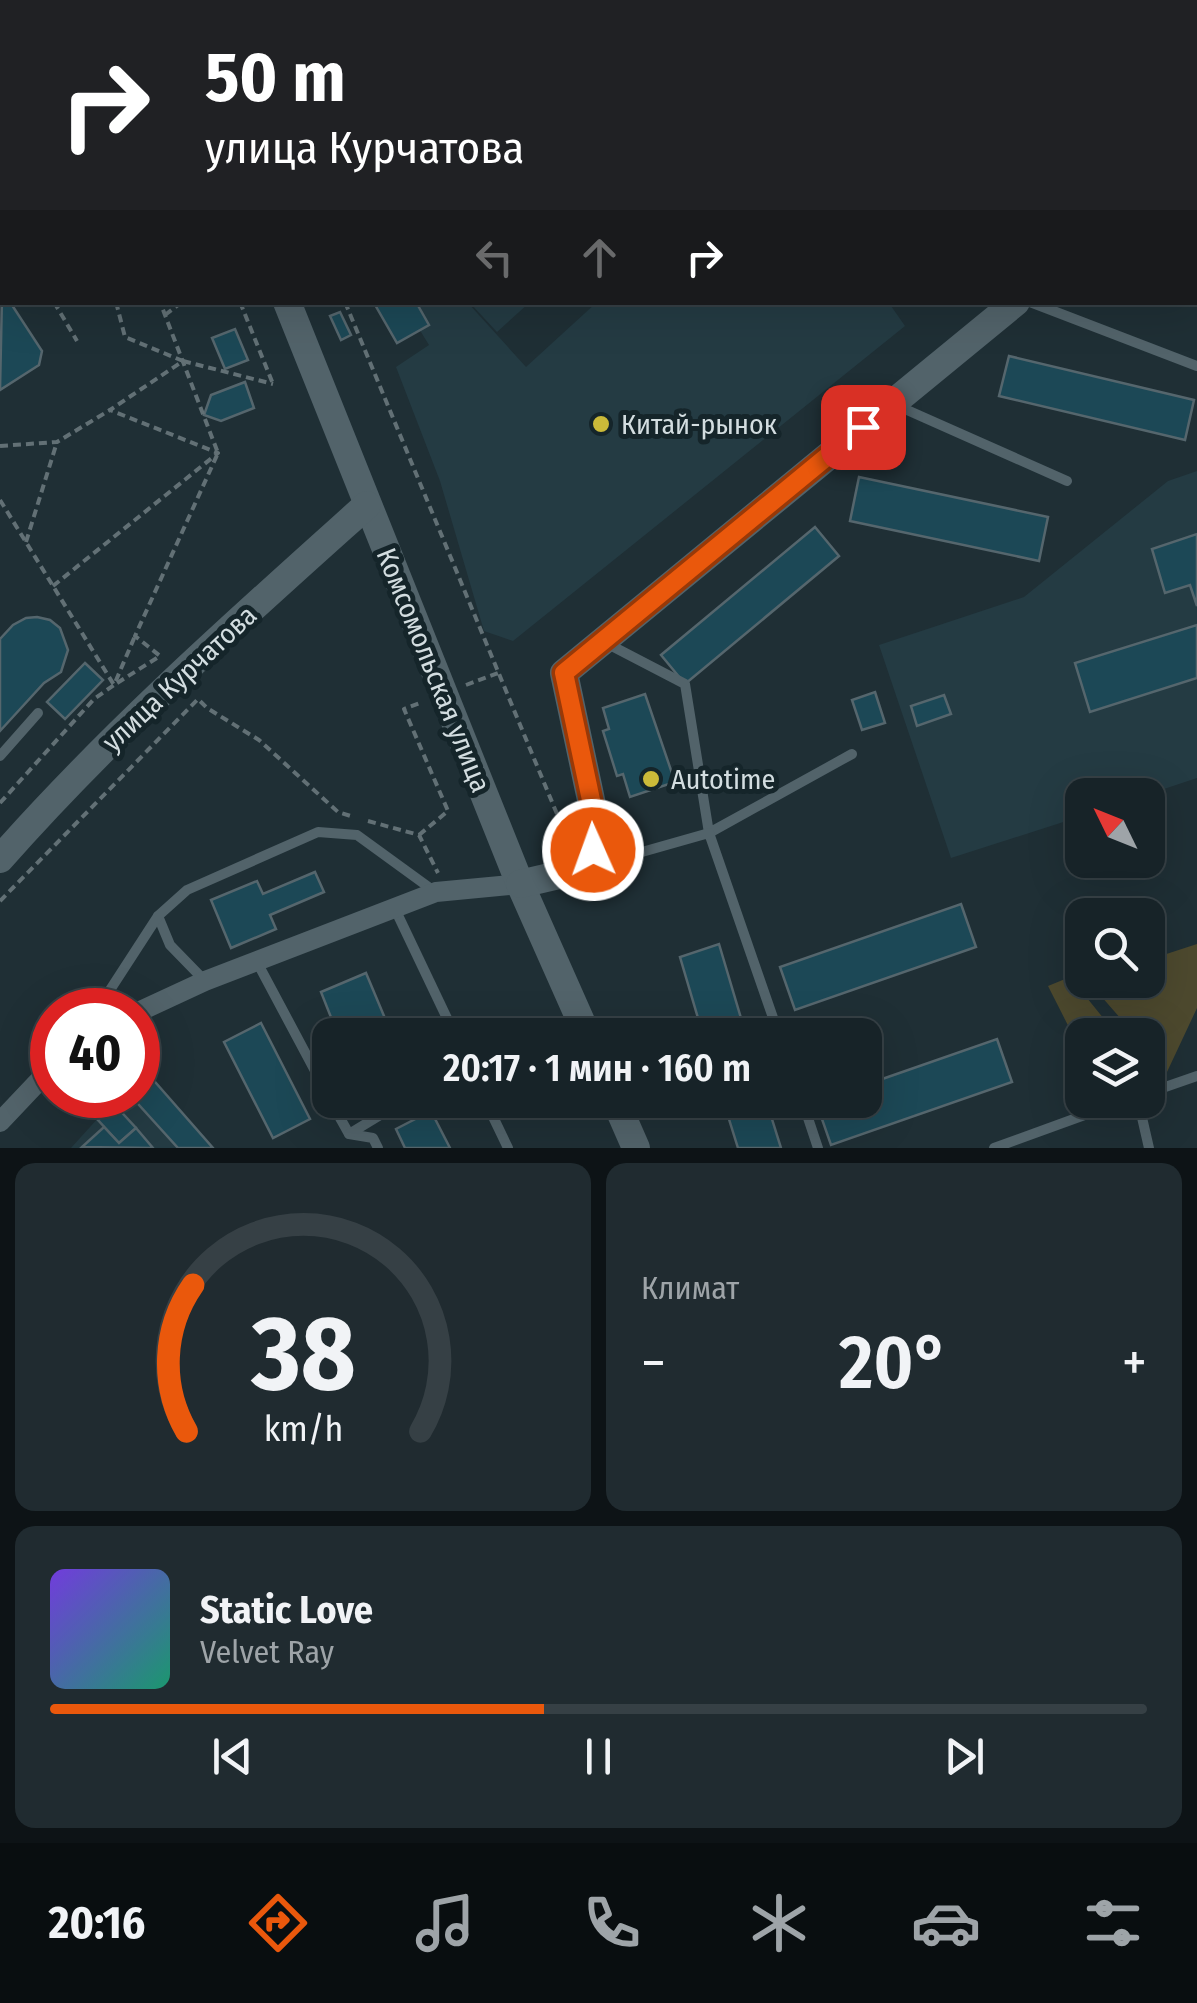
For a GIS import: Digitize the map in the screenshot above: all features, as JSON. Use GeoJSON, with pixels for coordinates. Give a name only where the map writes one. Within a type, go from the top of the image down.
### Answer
{"type":"FeatureCollection","features":[{"type":"Feature","properties":{"kind":"main road","name":"Комсомольская улица"},"geometry":{"type":"LineString","coordinates":[[288,305],[520,884],[579,1018]]}},
{"type":"Feature","properties":{"kind":"main road"},"geometry":{"type":"LineString","coordinates":[[520,884],[580,870],[593,850],[597,828],[564,673],[1012,305]]}},
{"type":"Feature","properties":{"kind":"main road","name":"улица Курчатова"},"geometry":{"type":"LineString","coordinates":[[2,853],[177,676],[367,505]]}},
{"type":"Feature","properties":{"kind":"main road"},"geometry":{"type":"LineString","coordinates":[[623,1118],[636,1148]]}},
{"type":"Feature","properties":{"kind":"street"},"geometry":{"type":"LineString","coordinates":[[160,1002],[442,891],[520,884]]}},
{"type":"Feature","properties":{"kind":"street"},"geometry":{"type":"LineString","coordinates":[[0,1122],[30,1090]]}},
{"type":"Feature","properties":{"kind":"lane"},"geometry":{"type":"LineString","coordinates":[[1038,305],[1197,366]]}},
{"type":"Feature","properties":{"kind":"lane"},"geometry":{"type":"LineString","coordinates":[[892,404],[1067,481]]}},
{"type":"Feature","properties":{"kind":"lane"},"geometry":{"type":"LineString","coordinates":[[602,641],[685,684],[709,833],[773,1018]]}},
{"type":"Feature","properties":{"kind":"lane"},"geometry":{"type":"LineString","coordinates":[[0,756],[38,714]]}},
{"type":"Feature","properties":{"kind":"lane"},"geometry":{"type":"LineString","coordinates":[[580,870],[709,833],[852,754]]}},
{"type":"Feature","properties":{"kind":"lane"},"geometry":{"type":"LineString","coordinates":[[111,988],[158,916],[188,890],[318,832],[357,835],[442,891]]}},
{"type":"Feature","properties":{"kind":"lane"},"geometry":{"type":"LineString","coordinates":[[394,908],[447,1018]]}},
{"type":"Feature","properties":{"kind":"lane"},"geometry":{"type":"LineString","coordinates":[[158,916],[170,945],[205,981]]}},
{"type":"Feature","properties":{"kind":"lane"},"geometry":{"type":"LineString","coordinates":[[257,961],[312,1066]]}},
{"type":"Feature","properties":{"kind":"lane"},"geometry":{"type":"LineString","coordinates":[[1165,1086],[1197,1076]]}},
{"type":"Feature","properties":{"kind":"lane"},"geometry":{"type":"LineString","coordinates":[[340,1118],[348,1134]]}},
{"type":"Feature","properties":{"kind":"lane"},"geometry":{"type":"LineString","coordinates":[[348,1134],[375,1118]]}},
{"type":"Feature","properties":{"kind":"lane"},"geometry":{"type":"LineString","coordinates":[[494,1118],[508,1148]]}},
{"type":"Feature","properties":{"kind":"lane"},"geometry":{"type":"LineString","coordinates":[[808,1118],[818,1148]]}},
{"type":"Feature","properties":{"kind":"lane"},"geometry":{"type":"LineString","coordinates":[[994,1148],[1076,1118]]}},
{"type":"Feature","properties":{"kind":"lane"},"geometry":{"type":"LineString","coordinates":[[1142,1118],[1149,1148]]}},
{"type":"Feature","properties":{"kind":"lane"},"geometry":{"type":"LineString","coordinates":[[348,1134],[372,1138],[378,1148]]}},
{"type":"Feature","properties":{"kind":"path"},"geometry":{"type":"LineString","coordinates":[[56,305],[77,341]]}},
{"type":"Feature","properties":{"kind":"path"},"geometry":{"type":"LineString","coordinates":[[117,305],[125,337],[183,361],[272,384],[241,305]]}},
{"type":"Feature","properties":{"kind":"path"},"geometry":{"type":"LineString","coordinates":[[114,685],[218,453],[161,305]]}},
{"type":"Feature","properties":{"kind":"path"},"geometry":{"type":"LineString","coordinates":[[165,316],[178,305]]}},
{"type":"Feature","properties":{"kind":"path"},"geometry":{"type":"LineString","coordinates":[[346,305],[580,870]]}},
{"type":"Feature","properties":{"kind":"path"},"geometry":{"type":"LineString","coordinates":[[0,446],[57,442],[183,361]]}},
{"type":"Feature","properties":{"kind":"path"},"geometry":{"type":"LineString","coordinates":[[110,410],[218,453]]}},
{"type":"Feature","properties":{"kind":"path"},"geometry":{"type":"LineString","coordinates":[[26,542],[57,442]]}},
{"type":"Feature","properties":{"kind":"path"},"geometry":{"type":"LineString","coordinates":[[53,586],[218,453]]}},
{"type":"Feature","properties":{"kind":"path"},"geometry":{"type":"LineString","coordinates":[[0,500],[114,685]]}},
{"type":"Feature","properties":{"kind":"path"},"geometry":{"type":"LineString","coordinates":[[0,803],[94,698],[160,656],[135,636]]}},
{"type":"Feature","properties":{"kind":"path"},"geometry":{"type":"LineString","coordinates":[[0,901],[198,698],[207,708],[259,740],[338,812],[420,835],[442,891]]}},
{"type":"Feature","properties":{"kind":"shaded area","name":"Китай-рынок"},"geometry":{"type":"Polygon","coordinates":[[[404,305],[470,305],[526,367],[594,305],[890,305],[905,326],[513,641],[484,631],[440,481],[396,367],[429,345],[404,305]]]}},
{"type":"Feature","properties":{"kind":"shaded area"},"geometry":{"type":"Polygon","coordinates":[[[472,305],[527,305],[497,332],[472,305]]]}},
{"type":"Feature","properties":{"kind":"shaded area"},"geometry":{"type":"Polygon","coordinates":[[[1197,471],[1197,778],[1165,789],[1165,778],[1065,778],[1065,821],[951,858],[879,645],[1024,597],[1168,481],[1197,471]]]}},
{"type":"Feature","properties":{"kind":"shaded area"},"geometry":{"type":"Polygon","coordinates":[[[1197,944],[1197,1008],[1167,1072],[1165,1018],[1120,1018],[1103,998],[1165,998],[1165,954],[1197,944]]]}},
{"type":"Feature","properties":{"kind":"shaded area"},"geometry":{"type":"Polygon","coordinates":[[[1065,979],[1065,998],[1087,998],[1103,1018],[1065,1020],[1048,986],[1065,979]]]}},
{"type":"Feature","properties":{"kind":"shaded area"},"geometry":{"type":"Polygon","coordinates":[[[160,1107],[197,1148],[71,1148],[98,1118],[160,1118],[160,1107]]]}},
{"type":"Feature","properties":{"kind":"building"},"geometry":{"type":"Polygon","coordinates":[[[2,305],[12,305],[42,351],[39,365],[0,390],[2,305]]]}},
{"type":"Feature","properties":{"kind":"building"},"geometry":{"type":"Polygon","coordinates":[[[375,305],[418,305],[429,325],[397,343],[375,305]]]}},
{"type":"Feature","properties":{"kind":"building"},"geometry":{"type":"Polygon","coordinates":[[[340,312],[351,335],[341,340],[330,316],[340,312]]]}},
{"type":"Feature","properties":{"kind":"building"},"geometry":{"type":"Polygon","coordinates":[[[235,329],[248,360],[225,369],[212,338],[235,329]]]}},
{"type":"Feature","properties":{"kind":"building"},"geometry":{"type":"Polygon","coordinates":[[[1009,356],[1194,400],[1185,440],[999,396],[1009,356]]]}},
{"type":"Feature","properties":{"kind":"building"},"geometry":{"type":"Polygon","coordinates":[[[245,382],[254,408],[221,421],[204,415],[211,395],[245,382]]]}},
{"type":"Feature","properties":{"kind":"building"},"geometry":{"type":"Polygon","coordinates":[[[859,477],[1048,517],[1039,561],[850,521],[859,477]]]}},
{"type":"Feature","properties":{"kind":"building"},"geometry":{"type":"Polygon","coordinates":[[[815,527],[839,556],[685,684],[661,655],[815,527]]]}},
{"type":"Feature","properties":{"kind":"building"},"geometry":{"type":"Polygon","coordinates":[[[1197,534],[1197,606],[1190,585],[1165,593],[1152,549],[1197,534]]]}},
{"type":"Feature","properties":{"kind":"building"},"geometry":{"type":"Polygon","coordinates":[[[37,617],[60,628],[68,650],[61,672],[44,683],[0,731],[0,639],[13,625],[37,617]]]}},
{"type":"Feature","properties":{"kind":"building"},"geometry":{"type":"Polygon","coordinates":[[[1197,625],[1197,678],[1090,712],[1075,663],[1197,625]]]}},
{"type":"Feature","properties":{"kind":"building"},"geometry":{"type":"Polygon","coordinates":[[[85,663],[103,680],[65,719],[47,702],[85,663]]]}},
{"type":"Feature","properties":{"kind":"building"},"geometry":{"type":"Polygon","coordinates":[[[875,692],[885,723],[862,730],[852,700],[875,692]]]}},
{"type":"Feature","properties":{"kind":"building"},"geometry":{"type":"Polygon","coordinates":[[[645,694],[675,782],[630,797],[623,774],[617,776],[603,731],[609,729],[603,708],[645,694]]]}},
{"type":"Feature","properties":{"kind":"building"},"geometry":{"type":"Polygon","coordinates":[[[944,695],[951,714],[917,726],[911,706],[944,695]]]}},
{"type":"Feature","properties":{"kind":"building"},"geometry":{"type":"Polygon","coordinates":[[[315,872],[324,892],[270,915],[276,929],[231,948],[211,900],[257,881],[263,894],[315,872]]]}},
{"type":"Feature","properties":{"kind":"building"},"geometry":{"type":"Polygon","coordinates":[[[961,904],[976,947],[795,1010],[780,967],[961,904]]]}},
{"type":"Feature","properties":{"kind":"building"},"geometry":{"type":"Polygon","coordinates":[[[719,944],[741,1018],[698,1018],[680,957],[719,944]]]}},
{"type":"Feature","properties":{"kind":"building"},"geometry":{"type":"Polygon","coordinates":[[[366,973],[385,1018],[331,1018],[321,992],[366,973]]]}},
{"type":"Feature","properties":{"kind":"building"},"geometry":{"type":"Polygon","coordinates":[[[261,1023],[310,1119],[273,1138],[224,1042],[261,1023]]]}},
{"type":"Feature","properties":{"kind":"building"},"geometry":{"type":"Polygon","coordinates":[[[997,1039],[1012,1082],[831,1145],[822,1118],[882,1118],[882,1079],[997,1039]]]}},
{"type":"Feature","properties":{"kind":"building"},"geometry":{"type":"Polygon","coordinates":[[[160,1088],[213,1148],[178,1148],[151,1118],[160,1118],[160,1088]]]}},
{"type":"Feature","properties":{"kind":"building"},"geometry":{"type":"Polygon","coordinates":[[[127,1118],[136,1128],[119,1143],[98,1120],[127,1118]]]}},
{"type":"Feature","properties":{"kind":"building"},"geometry":{"type":"Polygon","coordinates":[[[417,1118],[435,1118],[450,1148],[405,1148],[396,1129],[417,1118]]]}},
{"type":"Feature","properties":{"kind":"building"},"geometry":{"type":"Polygon","coordinates":[[[729,1118],[772,1118],[781,1148],[738,1148],[729,1118]]]}},
{"type":"Feature","properties":{"kind":"building"},"geometry":{"type":"Polygon","coordinates":[[[104,1127],[119,1143],[136,1128],[153,1148],[82,1147],[104,1127]]]}},
{"type":"Feature","properties":{"kind":"place","name":"Китай-рынок"},"geometry":{"type":"Point","coordinates":[601,424]}},
{"type":"Feature","properties":{"kind":"place","name":"Autotime"},"geometry":{"type":"Point","coordinates":[651,779]}},
{"type":"Feature","properties":{"kind":"route"},"geometry":{"type":"LineString","coordinates":[[593,850],[597,828],[564,673],[863,427]]}}]}
